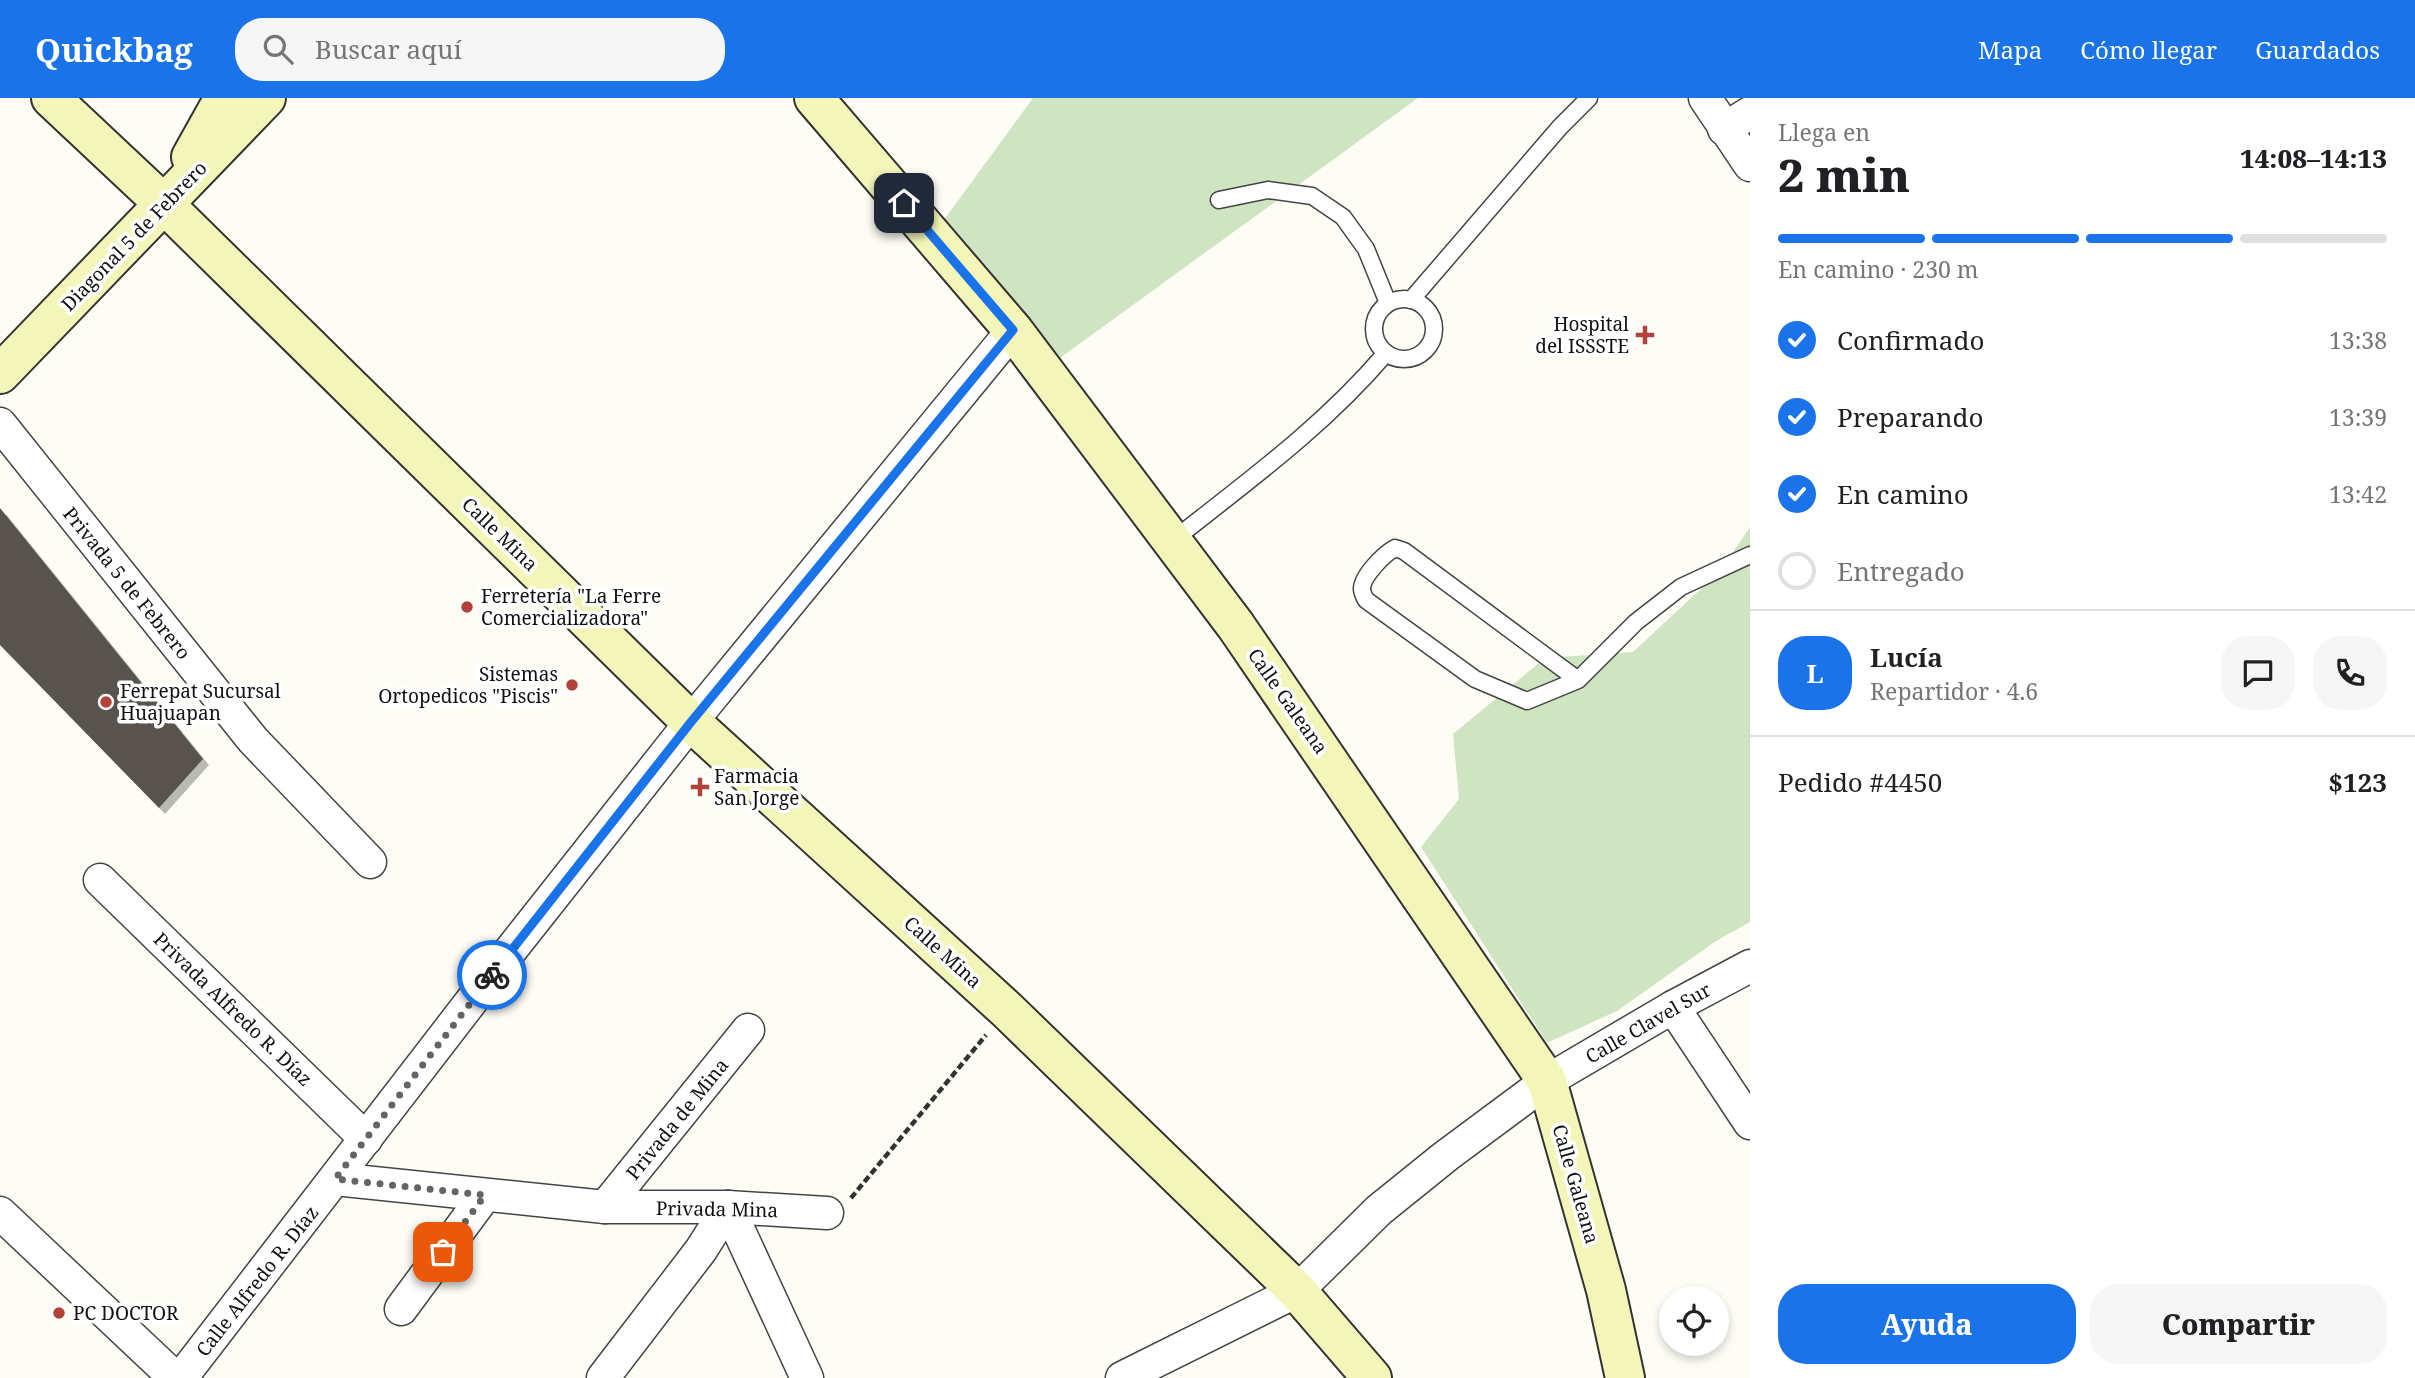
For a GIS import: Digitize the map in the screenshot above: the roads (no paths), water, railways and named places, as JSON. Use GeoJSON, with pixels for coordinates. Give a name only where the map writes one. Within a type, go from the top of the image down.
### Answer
{"type":"FeatureCollection","features":[{"type":"Feature","properties":{"kind":"main road","name":"Calle Mina"},"geometry":{"type":"LineString","coordinates":[[51,98],[165,205],[691,722],[1007,1010],[1297,1291],[1372,1378]]}},
{"type":"Feature","properties":{"kind":"main road"},"geometry":{"type":"LineString","coordinates":[[165,205],[224,98]]}},
{"type":"Feature","properties":{"kind":"main road","name":"Diagonal 5 de Febrero"},"geometry":{"type":"LineString","coordinates":[[0,374],[267,98]]}},
{"type":"Feature","properties":{"kind":"main road","name":"Calle Galeana"},"geometry":{"type":"LineString","coordinates":[[814,98],[1013,330],[1236,626],[1547,1081],[1606,1290],[1625,1378]]}},
{"type":"Feature","properties":{"kind":"street"},"geometry":{"type":"LineString","coordinates":[[1704,98],[1750,165]]}},
{"type":"Feature","properties":{"kind":"street"},"geometry":{"type":"LineString","coordinates":[[1724,129],[1750,113]]}},
{"type":"Feature","properties":{"kind":"street","name":"Calle Alfredo R. Díaz"},"geometry":{"type":"LineString","coordinates":[[181,1378],[691,722],[1013,330]]}},
{"type":"Feature","properties":{"kind":"street","name":"Privada 5 de Febrero"},"geometry":{"type":"LineString","coordinates":[[0,424],[253,740],[370,862]]}},
{"type":"Feature","properties":{"kind":"street","name":"Privada Alfredo R. Díaz"},"geometry":{"type":"LineString","coordinates":[[100,880],[366,1139]]}},
{"type":"Feature","properties":{"kind":"street","name":"Calle Clavel Sur"},"geometry":{"type":"LineString","coordinates":[[1122,1378],[1297,1291],[1379,1210],[1547,1081],[1673,1007],[1750,967]]}},
{"type":"Feature","properties":{"kind":"street"},"geometry":{"type":"LineString","coordinates":[[1673,1007],[1750,1123]]}},
{"type":"Feature","properties":{"kind":"street","name":"Privada de Mina"},"geometry":{"type":"LineString","coordinates":[[605,1207],[748,1030]]}},
{"type":"Feature","properties":{"kind":"street","name":"Privada Mina"},"geometry":{"type":"LineString","coordinates":[[335,1179],[605,1207],[728,1207],[827,1213]]}},
{"type":"Feature","properties":{"kind":"street"},"geometry":{"type":"LineString","coordinates":[[401,1308],[485,1195]]}},
{"type":"Feature","properties":{"kind":"street"},"geometry":{"type":"LineString","coordinates":[[603,1378],[701,1250],[728,1207]]}},
{"type":"Feature","properties":{"kind":"street"},"geometry":{"type":"LineString","coordinates":[[728,1207],[807,1378]]}},
{"type":"Feature","properties":{"kind":"street"},"geometry":{"type":"LineString","coordinates":[[4,1226],[176,1378]]}},
{"type":"Feature","properties":{"kind":"lane"},"geometry":{"type":"LineString","coordinates":[[1411,299],[1560,127],[1589,98]]}},
{"type":"Feature","properties":{"kind":"lane"},"geometry":{"type":"LineString","coordinates":[[1219,200],[1268,190],[1312,196],[1343,218],[1366,248],[1388,303]]}},
{"type":"Feature","properties":{"kind":"lane"},"geometry":{"type":"LineString","coordinates":[[1411,299],[1421,304],[1429,313],[1434,324],[1433,335],[1428,346],[1419,354],[1408,359],[1397,358],[1378,345],[1374,322],[1388,303],[1411,299]]}},
{"type":"Feature","properties":{"kind":"lane"},"geometry":{"type":"LineString","coordinates":[[1172,541],[1303,438],[1353,391],[1386,353]]}},
{"type":"Feature","properties":{"kind":"lane"},"geometry":{"type":"LineString","coordinates":[[1578,680],[1405,551],[1395,548],[1384,554],[1364,581],[1362,591],[1366,600],[1475,679],[1527,701],[1578,680],[1636,622],[1681,587],[1750,555]]}},
{"type":"Feature","properties":{"kind":"place","name":"Hospital del ISSSTE"},"geometry":{"type":"Point","coordinates":[1645,335]}},
{"type":"Feature","properties":{"kind":"place","name":"Ferretería \"La Ferre Comercializadora\""},"geometry":{"type":"Point","coordinates":[467,607]}},
{"type":"Feature","properties":{"kind":"place","name":"Sistemas Ortopedicos \"Piscis\""},"geometry":{"type":"Point","coordinates":[572,685]}},
{"type":"Feature","properties":{"kind":"place","name":"Ferrepat Sucursal Huajuapan"},"geometry":{"type":"Point","coordinates":[106,702]}},
{"type":"Feature","properties":{"kind":"place","name":"Farmacia San Jorge"},"geometry":{"type":"Point","coordinates":[700,787]}},
{"type":"Feature","properties":{"kind":"place","name":"PC DOCTOR"},"geometry":{"type":"Point","coordinates":[59,1313]}}]}
